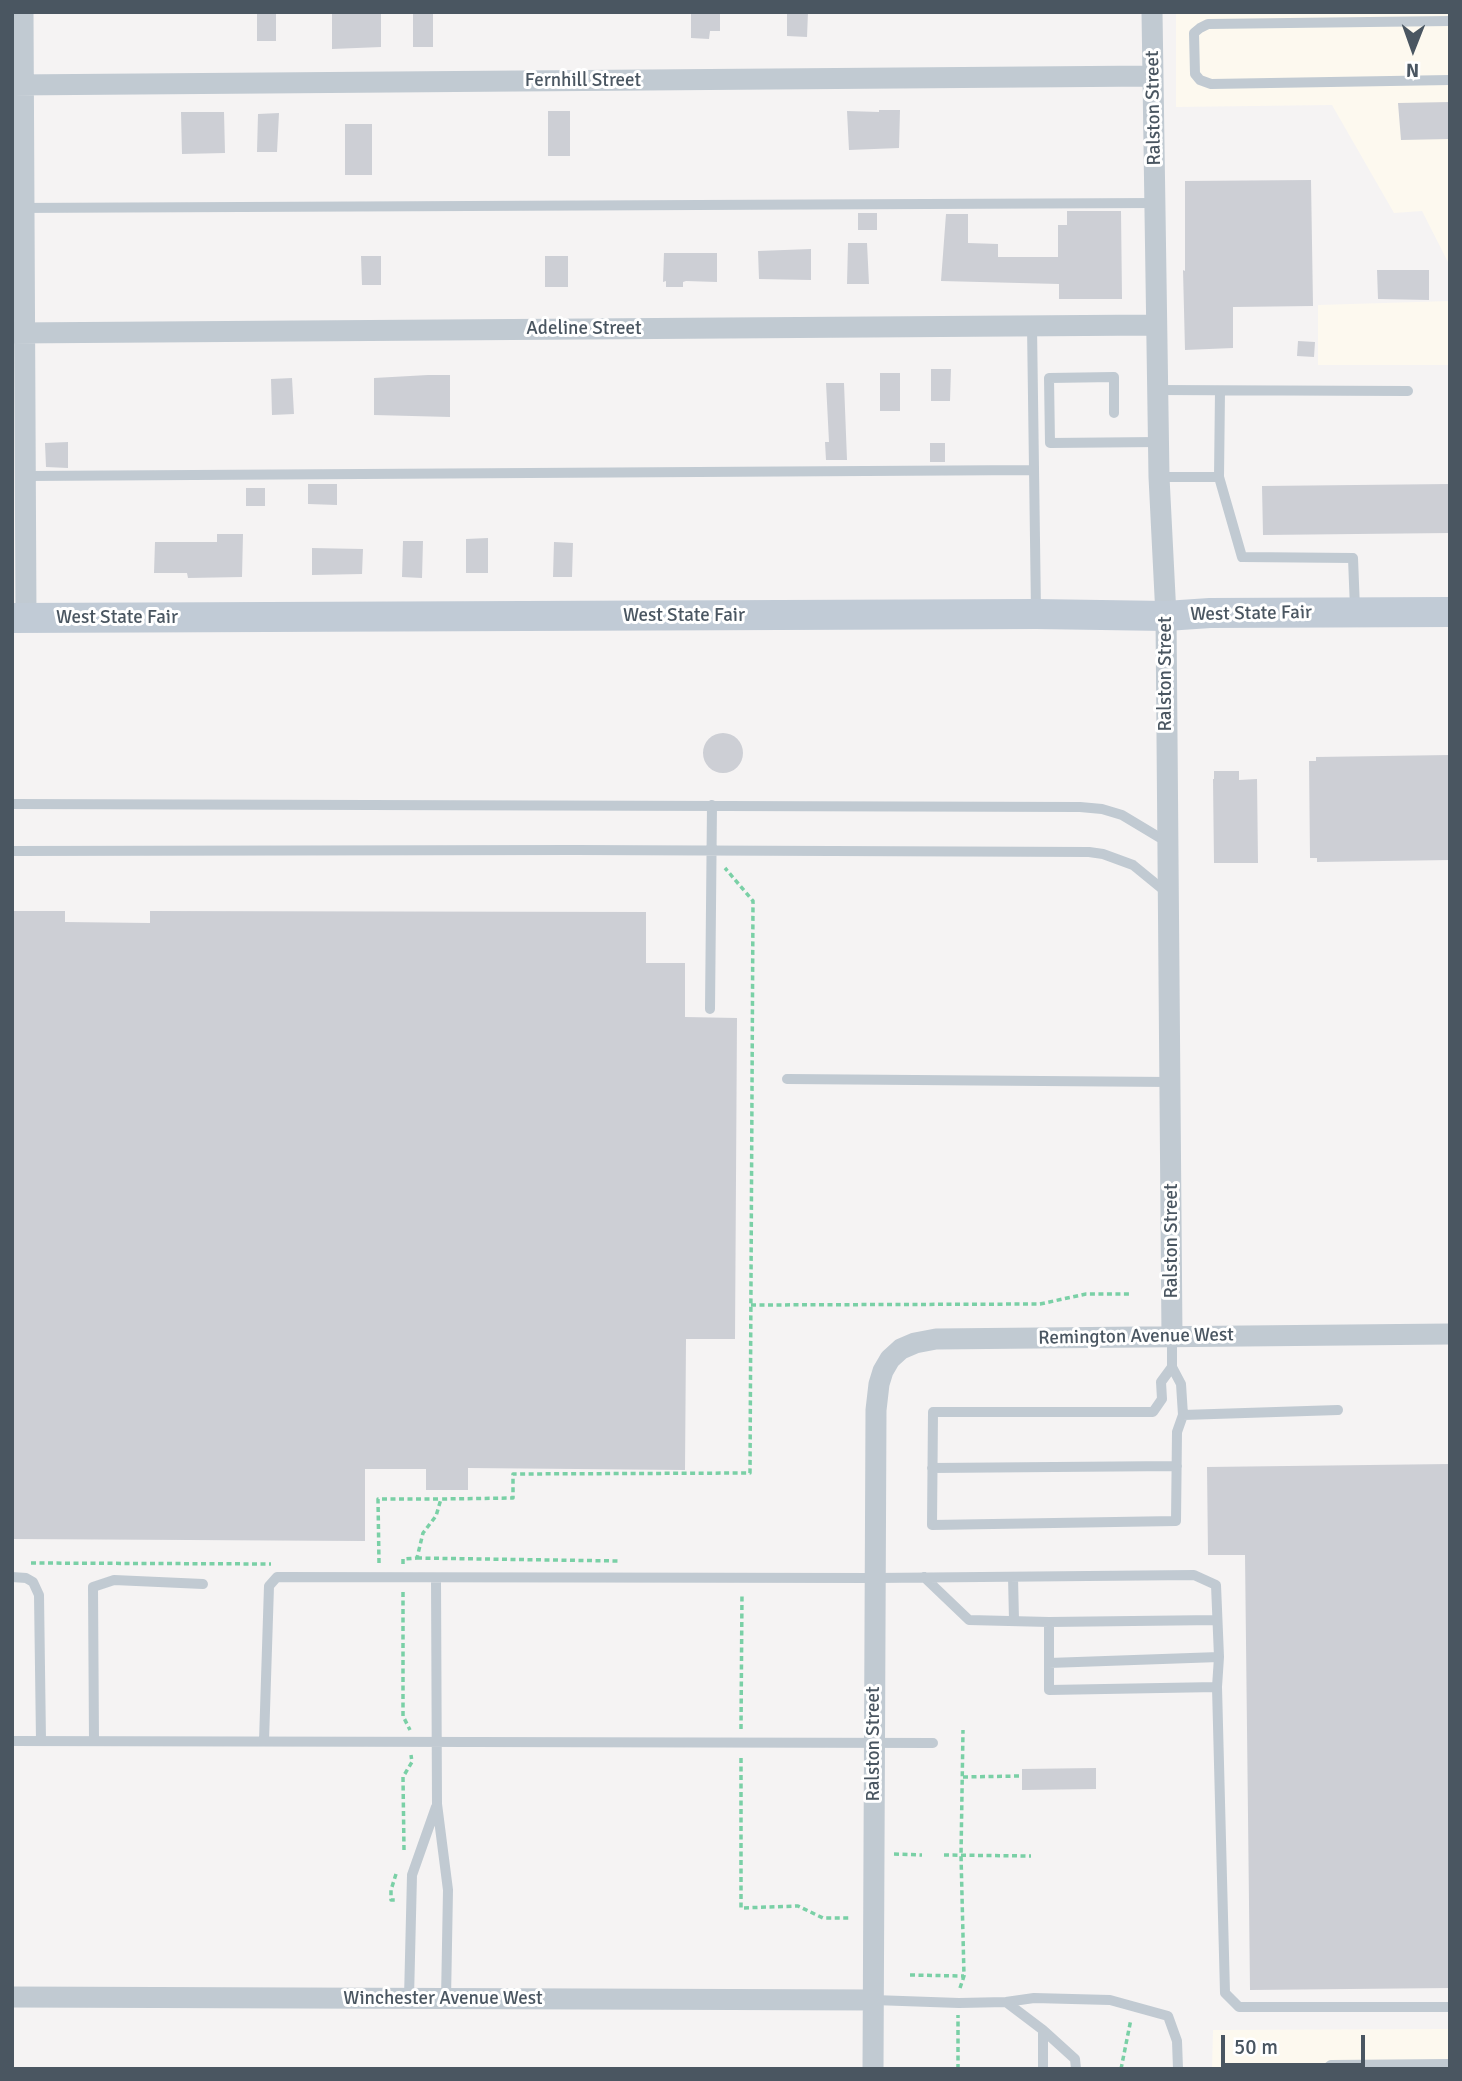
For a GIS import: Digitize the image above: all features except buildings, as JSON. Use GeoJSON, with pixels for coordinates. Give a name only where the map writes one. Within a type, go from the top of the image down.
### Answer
{"type":"FeatureCollection","features":[{"type":"Feature","properties":{"kind":"street"},"geometry":{"type":"LineString","coordinates":[[19,618],[25,477],[18,333],[18,85],[23,12]]}},
{"type":"Feature","properties":{"kind":"street","name":"Ralston Street"},"geometry":{"type":"LineString","coordinates":[[1153,12],[1158,442],[1166,616],[1172,1337]]}},
{"type":"Feature","properties":{"kind":"street","name":"Fernhill Street"},"geometry":{"type":"LineString","coordinates":[[18,85],[1153,76]]}},
{"type":"Feature","properties":{"kind":"street","name":"Adeline Street"},"geometry":{"type":"LineString","coordinates":[[18,333],[1157,325]]}},
{"type":"Feature","properties":{"kind":"street","name":"West State Fair"},"geometry":{"type":"LineString","coordinates":[[19,618],[1036,614],[1166,616],[1450,612]]}},
{"type":"Feature","properties":{"kind":"street","name":"Remington Avenue West"},"geometry":{"type":"LineString","coordinates":[[876,1418],[876,1399],[883,1371],[901,1349],[915,1343],[960,1339],[1450,1334]]}},
{"type":"Feature","properties":{"kind":"street","name":"Ralston Street"},"geometry":{"type":"LineString","coordinates":[[873,2069],[876,1418]]}},
{"type":"Feature","properties":{"kind":"street","name":"Winchester Avenue West"},"geometry":{"type":"LineString","coordinates":[[12,1997],[874,2000]]}},
{"type":"Feature","properties":{"kind":"lane"},"geometry":{"type":"LineString","coordinates":[[1450,21],[1208,24],[1194,33],[1195,74],[1200,80],[1211,83],[1450,80]]}},
{"type":"Feature","properties":{"kind":"lane"},"geometry":{"type":"LineString","coordinates":[[18,208],[1155,202]]}},
{"type":"Feature","properties":{"kind":"lane"},"geometry":{"type":"LineString","coordinates":[[1032,326],[1036,614]]}},
{"type":"Feature","properties":{"kind":"lane"},"geometry":{"type":"LineString","coordinates":[[1114,413],[1114,377],[1049,378],[1050,443],[1158,442]]}},
{"type":"Feature","properties":{"kind":"lane"},"geometry":{"type":"LineString","coordinates":[[1157,390],[1408,391]]}},
{"type":"Feature","properties":{"kind":"lane"},"geometry":{"type":"LineString","coordinates":[[1220,391],[1219,477],[1242,556],[1353,558],[1356,612]]}},
{"type":"Feature","properties":{"kind":"lane"},"geometry":{"type":"LineString","coordinates":[[25,477],[1034,470]]}},
{"type":"Feature","properties":{"kind":"lane"},"geometry":{"type":"LineString","coordinates":[[1159,477],[1219,477]]}},
{"type":"Feature","properties":{"kind":"lane"},"geometry":{"type":"LineString","coordinates":[[12,804],[1080,807],[1122,814],[1167,842]]}},
{"type":"Feature","properties":{"kind":"lane"},"geometry":{"type":"LineString","coordinates":[[710,1009],[712,805]]}},
{"type":"Feature","properties":{"kind":"lane"},"geometry":{"type":"LineString","coordinates":[[12,852],[1089,852],[1103,853],[1133,865],[1167,893]]}},
{"type":"Feature","properties":{"kind":"lane"},"geometry":{"type":"LineString","coordinates":[[787,1079],[1170,1082]]}},
{"type":"Feature","properties":{"kind":"lane"},"geometry":{"type":"LineString","coordinates":[[1172,1337],[1172,1367],[1181,1384],[1183,1415],[1177,1432],[1176,1521],[932,1525],[933,1412],[1153,1412],[1162,1399],[1161,1382],[1172,1367]]}},
{"type":"Feature","properties":{"kind":"lane"},"geometry":{"type":"LineString","coordinates":[[1183,1415],[1338,1410]]}},
{"type":"Feature","properties":{"kind":"lane"},"geometry":{"type":"LineString","coordinates":[[932,1468],[1177,1466]]}},
{"type":"Feature","properties":{"kind":"lane"},"geometry":{"type":"LineString","coordinates":[[264,1741],[269,1586],[277,1577],[1194,1576],[1216,1586],[1225,1993],[1239,2007],[1450,2007]]}},
{"type":"Feature","properties":{"kind":"lane"},"geometry":{"type":"LineString","coordinates":[[12,1577],[26,1578],[33,1582],[40,1595],[41,1741]]}},
{"type":"Feature","properties":{"kind":"lane"},"geometry":{"type":"LineString","coordinates":[[925,1577],[970,1620],[1217,1620]]}},
{"type":"Feature","properties":{"kind":"lane"},"geometry":{"type":"LineString","coordinates":[[1013,1577],[1014,1620]]}},
{"type":"Feature","properties":{"kind":"lane"},"geometry":{"type":"LineString","coordinates":[[436,1578],[437,1804],[447,1890],[446,1999]]}},
{"type":"Feature","properties":{"kind":"lane"},"geometry":{"type":"LineString","coordinates":[[94,1741],[93,1587],[114,1580],[203,1584]]}},
{"type":"Feature","properties":{"kind":"lane"},"geometry":{"type":"LineString","coordinates":[[1049,1622],[1049,1690],[1217,1687]]}},
{"type":"Feature","properties":{"kind":"lane"},"geometry":{"type":"LineString","coordinates":[[1049,1663],[1219,1657]]}},
{"type":"Feature","properties":{"kind":"lane"},"geometry":{"type":"LineString","coordinates":[[12,1741],[933,1743]]}},
{"type":"Feature","properties":{"kind":"lane"},"geometry":{"type":"LineString","coordinates":[[409,1998],[412,1875],[437,1804]]}},
{"type":"Feature","properties":{"kind":"lane"},"geometry":{"type":"LineString","coordinates":[[874,2000],[1006,2003],[1034,1998],[1110,2000],[1168,2016],[1177,2041],[1178,2069]]}},
{"type":"Feature","properties":{"kind":"lane"},"geometry":{"type":"LineString","coordinates":[[1006,2003],[1043,2030],[1075,2059],[1076,2069]]}},
{"type":"Feature","properties":{"kind":"lane"},"geometry":{"type":"LineString","coordinates":[[1043,2030],[1043,2069]]}},
{"type":"Feature","properties":{"kind":"lane"},"geometry":{"type":"LineString","coordinates":[[1326,2069],[1331,2065],[1450,2064]]}},
{"type":"Feature","properties":{"kind":"path"},"geometry":{"type":"LineString","coordinates":[[711,850],[753,901],[751,1305],[1040,1304],[1086,1294],[1130,1293]]}},
{"type":"Feature","properties":{"kind":"path"},"geometry":{"type":"LineString","coordinates":[[379,1564],[378,1499],[441,1499]]}},
{"type":"Feature","properties":{"kind":"path"},"geometry":{"type":"LineString","coordinates":[[417,1558],[631,1561]]}},
{"type":"Feature","properties":{"kind":"path"},"geometry":{"type":"LineString","coordinates":[[26,1563],[284,1564]]}},
{"type":"Feature","properties":{"kind":"path"},"geometry":{"type":"LineString","coordinates":[[742,1578],[741,1908],[798,1906],[822,1918],[849,1918]]}},
{"type":"Feature","properties":{"kind":"path"},"geometry":{"type":"LineString","coordinates":[[958,1994],[964,1976],[961,1855],[963,1730]]}},
{"type":"Feature","properties":{"kind":"path"},"geometry":{"type":"LineString","coordinates":[[962,1777],[1021,1776]]}},
{"type":"Feature","properties":{"kind":"path"},"geometry":{"type":"LineString","coordinates":[[894,1854],[922,1855]]}},
{"type":"Feature","properties":{"kind":"path"},"geometry":{"type":"LineString","coordinates":[[944,1855],[1031,1856]]}},
{"type":"Feature","properties":{"kind":"path"},"geometry":{"type":"LineString","coordinates":[[910,1975],[964,1976]]}},
{"type":"Feature","properties":{"kind":"path"},"geometry":{"type":"LineString","coordinates":[[958,2013],[958,2069]]}},
{"type":"Feature","properties":{"kind":"path"},"geometry":{"type":"LineString","coordinates":[[1121,2069],[1131,2019]]}},
{"type":"Feature","properties":{"kind":"shaded area"},"geometry":{"type":"Polygon","coordinates":[[[1176,12],[1450,12],[1450,266],[1422,211],[1394,213],[1332,105],[1176,107],[1176,12]]]}},
{"type":"Feature","properties":{"kind":"shaded area"},"geometry":{"type":"Polygon","coordinates":[[[1450,301],[1450,365],[1318,365],[1318,305],[1450,301]]]}},
{"type":"Feature","properties":{"kind":"shaded area"},"geometry":{"type":"Polygon","coordinates":[[[1450,2029],[1450,2069],[1212,2069],[1213,2030],[1450,2029]]]}}]}
